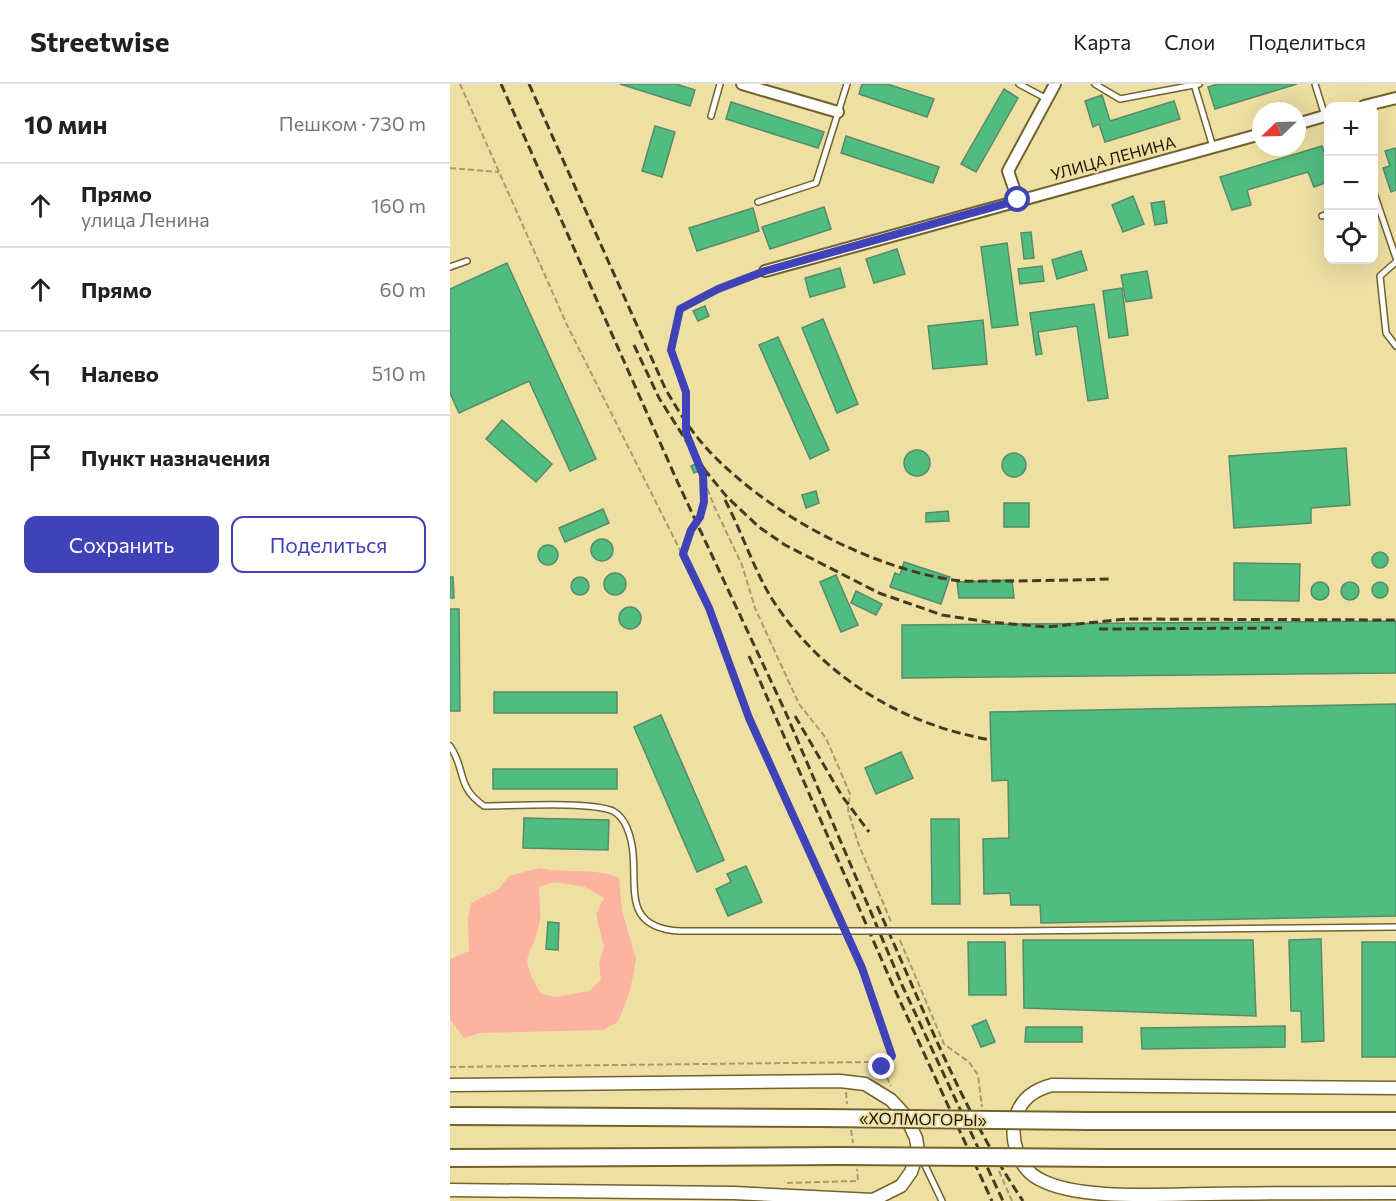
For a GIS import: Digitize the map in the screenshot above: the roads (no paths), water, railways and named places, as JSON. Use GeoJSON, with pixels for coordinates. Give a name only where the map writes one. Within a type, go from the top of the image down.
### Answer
{"type":"FeatureCollection","features":[{"type":"Feature","properties":{"kind":"highway","name":"«ХОЛМОГОРЫ»"},"geometry":{"type":"LineString","coordinates":[[450,1116],[1396,1121]]}},
{"type":"Feature","properties":{"kind":"highway"},"geometry":{"type":"LineString","coordinates":[[450,1158],[839,1156],[1396,1158]]}},
{"type":"Feature","properties":{"kind":"street"},"geometry":{"type":"LineString","coordinates":[[742,84],[838,112]]}},
{"type":"Feature","properties":{"kind":"street"},"geometry":{"type":"LineString","coordinates":[[1018,200],[1008,171],[1055,84]]}},
{"type":"Feature","properties":{"kind":"street"},"geometry":{"type":"LineString","coordinates":[[1378,102],[1396,98]]}},
{"type":"Feature","properties":{"kind":"street"},"geometry":{"type":"LineString","coordinates":[[1306,122],[1324,117]]}},
{"type":"Feature","properties":{"kind":"street","name":"УЛИЦА ЛЕНИНА"},"geometry":{"type":"LineString","coordinates":[[765,271],[1252,136]]}},
{"type":"Feature","properties":{"kind":"street"},"geometry":{"type":"LineString","coordinates":[[450,1085],[840,1081],[865,1083],[891,1100],[905,1115],[916,1138],[918,1151],[911,1172],[901,1186],[873,1200],[452,1194]]}},
{"type":"Feature","properties":{"kind":"street"},"geometry":{"type":"LineString","coordinates":[[1396,1088],[1052,1085],[1034,1092],[1020,1106],[1013,1136],[1023,1163],[1037,1179],[1061,1189],[1149,1194],[1396,1193]]}},
{"type":"Feature","properties":{"kind":"lane"},"geometry":{"type":"LineString","coordinates":[[711,116],[720,84]]}},
{"type":"Feature","properties":{"kind":"lane"},"geometry":{"type":"LineString","coordinates":[[758,202],[816,183],[847,84]]}},
{"type":"Feature","properties":{"kind":"lane"},"geometry":{"type":"LineString","coordinates":[[1019,84],[1047,99]]}},
{"type":"Feature","properties":{"kind":"lane"},"geometry":{"type":"LineString","coordinates":[[1095,84],[1120,99],[1196,85],[1213,147]]}},
{"type":"Feature","properties":{"kind":"lane"},"geometry":{"type":"LineString","coordinates":[[1315,84],[1324,108]]}},
{"type":"Feature","properties":{"kind":"lane"},"geometry":{"type":"LineString","coordinates":[[1378,209],[1396,260],[1380,276],[1386,333],[1396,346]]}},
{"type":"Feature","properties":{"kind":"lane"},"geometry":{"type":"LineString","coordinates":[[450,267],[467,261]]}},
{"type":"Feature","properties":{"kind":"lane"},"geometry":{"type":"LineString","coordinates":[[450,746],[457,756],[461,777],[470,797],[484,806],[594,806],[615,812],[625,824],[633,842],[634,901],[640,915],[649,925],[663,930],[1011,931],[1396,927]]}},
{"type":"Feature","properties":{"kind":"lane"},"geometry":{"type":"LineString","coordinates":[[918,1151],[942,1201]]}},
{"type":"Feature","properties":{"kind":"lane"},"geometry":{"type":"LineString","coordinates":[[873,1200],[879,1201]]}},
{"type":"Feature","properties":{"kind":"railway"},"geometry":{"type":"LineString","coordinates":[[501,84],[678,483],[785,711],[902,985],[1003,1201]]}},
{"type":"Feature","properties":{"kind":"railway"},"geometry":{"type":"LineString","coordinates":[[529,84],[665,388],[697,437],[734,475],[790,516],[822,534],[854,550],[921,573],[968,581],[1113,579]]}},
{"type":"Feature","properties":{"kind":"railway"},"geometry":{"type":"LineString","coordinates":[[634,345],[659,398],[708,475]]}},
{"type":"Feature","properties":{"kind":"railway"},"geometry":{"type":"LineString","coordinates":[[704,469],[727,497],[759,527],[785,545],[879,593],[942,615],[1047,627],[1127,619],[1396,620]]}},
{"type":"Feature","properties":{"kind":"railway"},"geometry":{"type":"LineString","coordinates":[[725,500],[772,599],[792,627],[815,652],[866,693],[895,709],[958,733],[991,740]]}},
{"type":"Feature","properties":{"kind":"railway"},"geometry":{"type":"LineString","coordinates":[[1099,629],[1282,628]]}},
{"type":"Feature","properties":{"kind":"railway"},"geometry":{"type":"LineString","coordinates":[[749,656],[894,988],[992,1201]]}},
{"type":"Feature","properties":{"kind":"railway"},"geometry":{"type":"LineString","coordinates":[[795,716],[842,796],[869,832]]}},
{"type":"Feature","properties":{"kind":"railway"},"geometry":{"type":"LineString","coordinates":[[877,906],[962,1094],[1001,1167],[1023,1201]]}}]}
